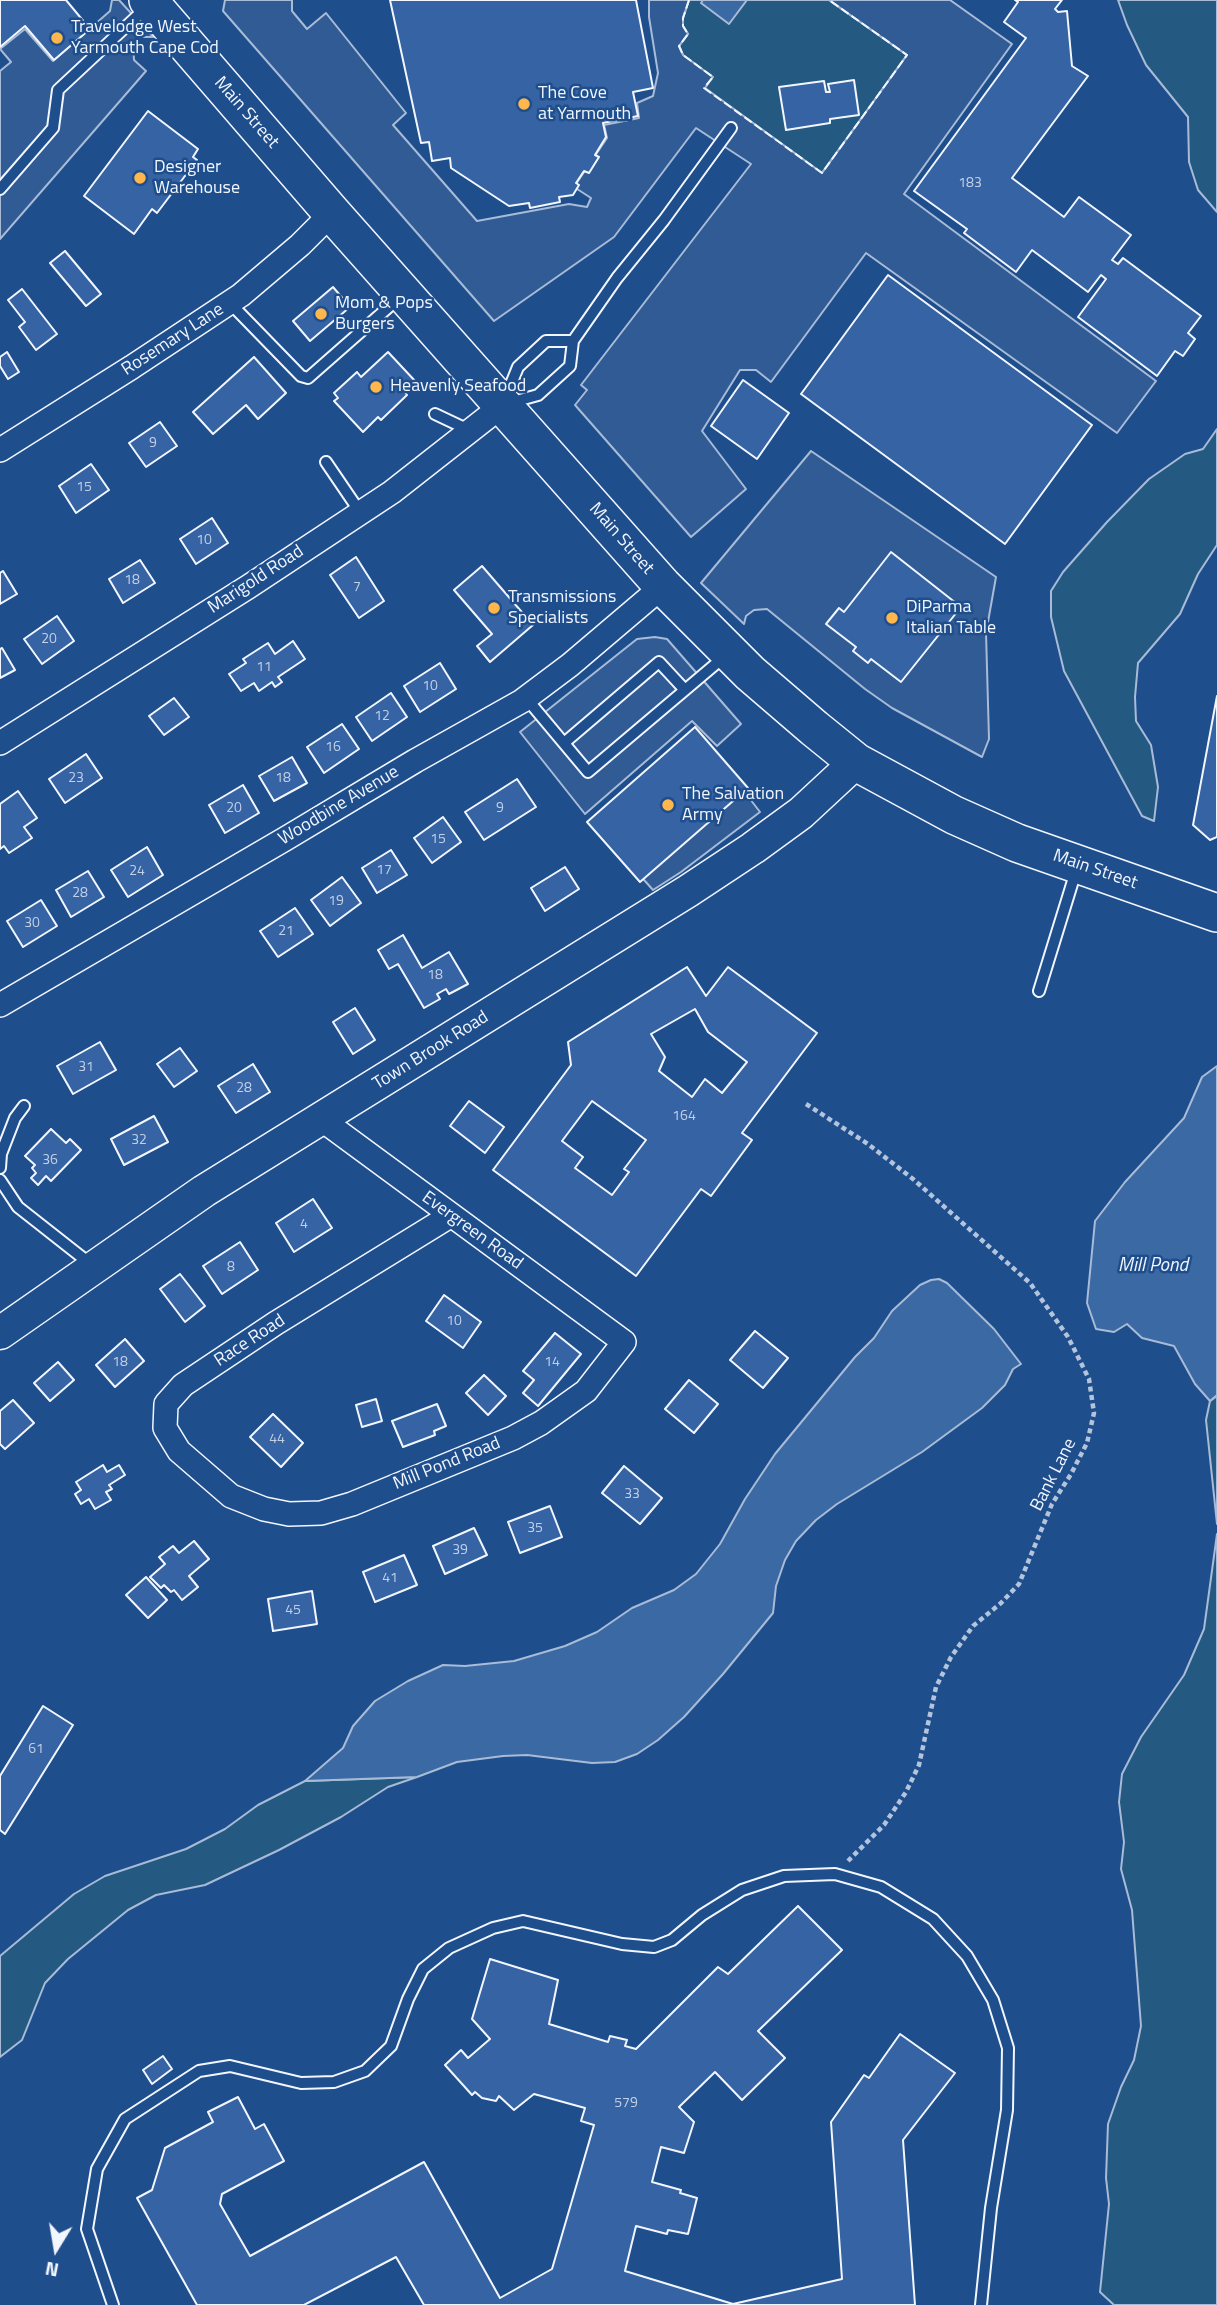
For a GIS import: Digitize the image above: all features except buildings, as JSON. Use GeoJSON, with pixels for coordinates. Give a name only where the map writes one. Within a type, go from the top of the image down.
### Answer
{"type":"FeatureCollection","features":[{"type":"Feature","properties":{"kind":"main road","name":"Main Street"},"geometry":{"type":"LineString","coordinates":[[149,2],[663,586],[759,681],[856,762],[954,815],[1017,843],[1217,913]]}},
{"type":"Feature","properties":{"kind":"main road","name":"Town Brook Road"},"geometry":{"type":"LineString","coordinates":[[0,1333],[204,1191],[754,848],[801,813],[856,762]]}},
{"type":"Feature","properties":{"kind":"street","name":"Rosemary Lane"},"geometry":{"type":"LineString","coordinates":[[0,450],[230,303],[300,245],[332,213]]}},
{"type":"Feature","properties":{"kind":"street","name":"Marigold Road"},"geometry":{"type":"LineString","coordinates":[[0,743],[248,587],[392,492],[503,405]]}},
{"type":"Feature","properties":{"kind":"street","name":"Woodbine Avenue"},"geometry":{"type":"LineString","coordinates":[[0,1005],[526,698],[580,657],[663,586]]}},
{"type":"Feature","properties":{"kind":"street","name":"Evergreen Road"},"geometry":{"type":"LineString","coordinates":[[321,1119],[624,1342]]}},
{"type":"Feature","properties":{"kind":"street","name":"Race Road"},"geometry":{"type":"LineString","coordinates":[[240,1500],[230,1496],[206,1477],[179,1451],[165,1428],[166,1404],[183,1385],[276,1323],[450,1216]]}},
{"type":"Feature","properties":{"kind":"street","name":"Mill Pond Road"},"geometry":{"type":"LineString","coordinates":[[240,1500],[289,1514],[321,1513],[352,1504],[513,1438],[541,1423],[586,1391],[624,1342]]}},
{"type":"Feature","properties":{"kind":"lane"},"geometry":{"type":"LineString","coordinates":[[0,189],[53,128],[58,90],[149,2]]}},
{"type":"Feature","properties":{"kind":"lane"},"geometry":{"type":"LineString","coordinates":[[503,405],[538,395],[570,366],[573,341],[617,278],[664,220],[731,128]]}},
{"type":"Feature","properties":{"kind":"lane"},"geometry":{"type":"LineString","coordinates":[[230,303],[301,376],[307,378],[403,293]]}},
{"type":"Feature","properties":{"kind":"lane"},"geometry":{"type":"LineString","coordinates":[[503,405],[517,367],[546,341],[573,341]]}},
{"type":"Feature","properties":{"kind":"lane"},"geometry":{"type":"LineString","coordinates":[[435,414],[471,431]]}},
{"type":"Feature","properties":{"kind":"lane"},"geometry":{"type":"LineString","coordinates":[[326,462],[360,512]]}},
{"type":"Feature","properties":{"kind":"lane"},"geometry":{"type":"LineString","coordinates":[[526,698],[589,772],[729,653]]}},
{"type":"Feature","properties":{"kind":"lane"},"geometry":{"type":"LineString","coordinates":[[565,743],[659,662],[685,690]]}},
{"type":"Feature","properties":{"kind":"lane"},"geometry":{"type":"LineString","coordinates":[[1039,991],[1078,865]]}},
{"type":"Feature","properties":{"kind":"lane"},"geometry":{"type":"LineString","coordinates":[[0,1168],[1,1154],[15,1118],[24,1106]]}},
{"type":"Feature","properties":{"kind":"lane"},"geometry":{"type":"LineString","coordinates":[[0,1180],[18,1207],[95,1267]]}},
{"type":"Feature","properties":{"kind":"lane"},"geometry":{"type":"LineString","coordinates":[[113,2305],[87,2228],[97,2169],[125,2119],[199,2071],[230,2066],[300,2083],[334,2082],[365,2070],[391,2046],[408,1999],[423,1969],[449,1948],[493,1928],[523,1921],[622,1944],[654,1947],[672,1940],[702,1915],[742,1890],[784,1876],[835,1874],[881,1887],[933,1919],[967,1956],[993,2000],[1007,2048],[1007,2110],[981,2305]]}},
{"type":"Feature","properties":{"kind":"path","name":"Bank Lane"},"geometry":{"type":"LineString","coordinates":[[806,1104],[868,1144],[913,1179],[1030,1283],[1068,1337],[1089,1379],[1094,1413],[1087,1443],[1052,1504],[1020,1584],[973,1626],[951,1657],[936,1687],[919,1765],[906,1792],[884,1825],[835,1874]]}},
{"type":"Feature","properties":{"kind":"shaded area"},"geometry":{"type":"Polygon","coordinates":[[[112,0],[119,0],[153,37],[140,37],[133,44],[134,60],[146,71],[0,239],[0,71],[11,62],[0,49],[25,29],[53,61],[110,11],[112,0]]]}},
{"type":"Feature","properties":{"kind":"shaded area"},"geometry":{"type":"Polygon","coordinates":[[[225,0],[292,0],[292,11],[307,29],[326,13],[406,113],[393,125],[477,221],[569,204],[587,207],[591,198],[574,187],[607,138],[604,125],[639,118],[637,103],[653,96],[658,73],[649,0],[689,0],[683,18],[683,26],[688,34],[679,46],[683,55],[713,77],[705,88],[822,173],[907,55],[829,0],[950,0],[1012,44],[904,194],[1156,381],[1117,433],[866,253],[771,382],[756,370],[740,370],[702,431],[746,489],[691,537],[575,405],[587,390],[581,385],[751,164],[696,128],[614,237],[494,321],[223,11],[225,0]]]}},
{"type":"Feature","properties":{"kind":"shaded area"},"geometry":{"type":"Polygon","coordinates":[[[689,0],[829,0],[907,55],[822,173],[704,88],[712,77],[683,55],[679,46],[688,34],[683,26],[683,18],[689,0]]]}},
{"type":"Feature","properties":{"kind":"shaded area"},"geometry":{"type":"Polygon","coordinates":[[[1118,0],[1217,0],[1217,212],[1198,190],[1189,162],[1188,117],[1146,65],[1118,0]]]}},
{"type":"Feature","properties":{"kind":"shaded area"},"geometry":{"type":"Polygon","coordinates":[[[1217,429],[1217,545],[1198,574],[1180,614],[1138,663],[1136,721],[1151,745],[1158,787],[1154,821],[1142,816],[1064,671],[1051,617],[1051,591],[1063,572],[1149,479],[1185,454],[1203,449],[1217,429]]]}},
{"type":"Feature","properties":{"kind":"shaded area"},"geometry":{"type":"Polygon","coordinates":[[[811,451],[996,577],[986,633],[989,739],[982,757],[892,708],[767,609],[754,610],[746,616],[744,624],[701,583],[811,451]]]}},
{"type":"Feature","properties":{"kind":"shaded area"},"geometry":{"type":"Polygon","coordinates":[[[637,639],[667,639],[741,724],[717,746],[692,721],[585,814],[520,732],[637,639]]]}},
{"type":"Feature","properties":{"kind":"shaded area"},"geometry":{"type":"Polygon","coordinates":[[[740,786],[760,812],[653,890],[636,871],[740,786]]]}},
{"type":"Feature","properties":{"kind":"shaded area"},"geometry":{"type":"Polygon","coordinates":[[[1217,1396],[1217,1524],[1206,1420],[1210,1401],[1217,1396]]]}},
{"type":"Feature","properties":{"kind":"shaded area"},"geometry":{"type":"Polygon","coordinates":[[[1217,1534],[1217,2305],[1114,2305],[1100,2292],[1109,2204],[1106,2178],[1108,2124],[1134,2060],[1141,2026],[1132,1910],[1121,1869],[1124,1842],[1119,1802],[1122,1774],[1141,1737],[1184,1675],[1204,1629],[1217,1534]]]}},
{"type":"Feature","properties":{"kind":"shaded area"},"geometry":{"type":"Polygon","coordinates":[[[417,1777],[388,1787],[341,1817],[205,1885],[156,1895],[128,1910],[68,1959],[45,1983],[22,2040],[0,2057],[0,1956],[74,1894],[105,1876],[186,1849],[225,1829],[258,1805],[305,1781],[417,1777]]]}},
{"type":"Feature","properties":{"kind":"water"},"geometry":{"type":"Polygon","coordinates":[[[703,0],[747,0],[729,24],[701,3],[703,0]]]}},
{"type":"Feature","properties":{"kind":"water","name":"Mill Pond"},"geometry":{"type":"Polygon","coordinates":[[[1217,1066],[1217,1395],[1210,1401],[1195,1384],[1174,1346],[1142,1338],[1127,1324],[1114,1332],[1096,1329],[1087,1303],[1095,1221],[1125,1182],[1184,1118],[1202,1077],[1217,1066]]]}},
{"type":"Feature","properties":{"kind":"water"},"geometry":{"type":"Polygon","coordinates":[[[939,1279],[947,1283],[994,1329],[1021,1364],[1013,1369],[1005,1385],[982,1408],[922,1452],[837,1504],[816,1520],[796,1541],[785,1560],[776,1586],[773,1613],[723,1674],[684,1717],[658,1740],[637,1754],[615,1762],[592,1763],[527,1755],[503,1756],[457,1762],[417,1777],[305,1781],[343,1748],[353,1726],[375,1701],[408,1681],[443,1665],[465,1666],[514,1661],[565,1646],[597,1632],[632,1608],[674,1590],[696,1574],[720,1544],[745,1499],[775,1454],[855,1357],[874,1338],[892,1311],[920,1285],[939,1279]]]}},
{"type":"Feature","properties":{"kind":"fence"},"geometry":{"type":"LineString","coordinates":[[689,0],[683,18],[683,26],[688,34],[679,46],[683,55],[713,77],[704,88],[822,173],[907,55],[829,0]]}},
{"type":"Feature","properties":{"kind":"place","name":"Travelodge West Yarmouth Cape Cod"},"geometry":{"type":"Point","coordinates":[57,38]}},
{"type":"Feature","properties":{"kind":"place","name":"The Cove at Yarmouth"},"geometry":{"type":"Point","coordinates":[524,104]}},
{"type":"Feature","properties":{"kind":"place","name":"Designer Warehouse"},"geometry":{"type":"Point","coordinates":[140,178]}},
{"type":"Feature","properties":{"kind":"place","name":"Mom & Pops Burgers"},"geometry":{"type":"Point","coordinates":[321,314]}},
{"type":"Feature","properties":{"kind":"place","name":"Heavenly Seafood"},"geometry":{"type":"Point","coordinates":[376,387]}},
{"type":"Feature","properties":{"kind":"place","name":"Transmissions Specialists"},"geometry":{"type":"Point","coordinates":[494,608]}},
{"type":"Feature","properties":{"kind":"place","name":"DiParma Italian Table"},"geometry":{"type":"Point","coordinates":[892,618]}},
{"type":"Feature","properties":{"kind":"place","name":"The Salvation Army"},"geometry":{"type":"Point","coordinates":[668,805]}}]}
